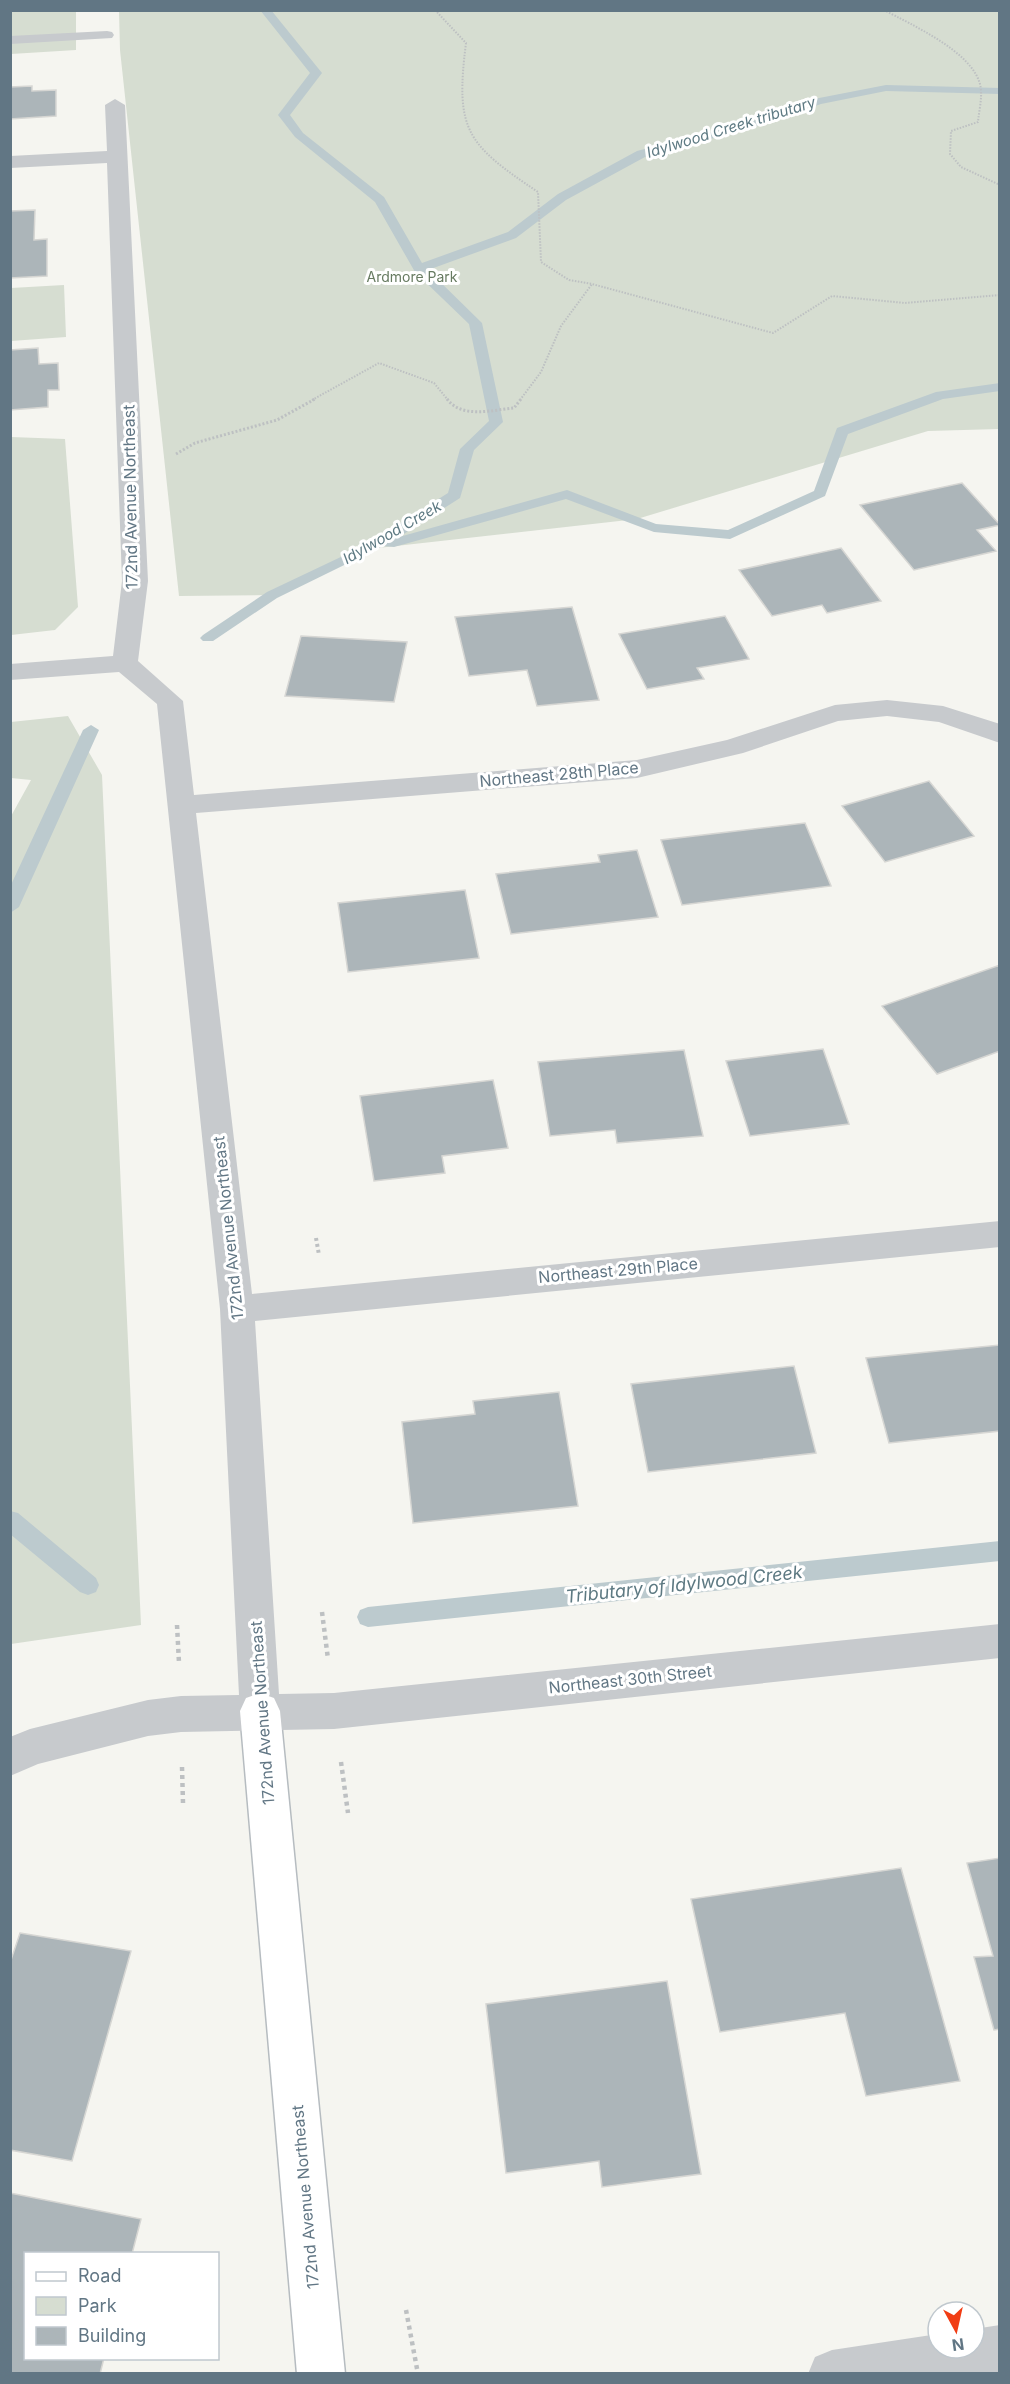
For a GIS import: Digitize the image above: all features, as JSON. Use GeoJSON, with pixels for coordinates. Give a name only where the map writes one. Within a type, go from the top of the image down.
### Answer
{"type":"FeatureCollection","features":[{"type":"Feature","properties":{"kind":"street","name":"172nd Avenue Northeast"},"geometry":{"type":"LineString","coordinates":[[115,105],[135,581],[125,663],[170,701],[237,1309],[260,1711],[321,2373]]}},
{"type":"Feature","properties":{"kind":"street"},"geometry":{"type":"LineString","coordinates":[[10,162],[117,157]]}},
{"type":"Feature","properties":{"kind":"street"},"geometry":{"type":"LineString","coordinates":[[10,672],[125,663]]}},
{"type":"Feature","properties":{"kind":"street","name":"Northeast 28th Place"},"geometry":{"type":"LineString","coordinates":[[180,805],[637,769],[733,747],[835,713],[887,708],[943,714],[999,734]]}},
{"type":"Feature","properties":{"kind":"street","name":"Northeast 29th Place"},"geometry":{"type":"LineString","coordinates":[[237,1309],[999,1234]]}},
{"type":"Feature","properties":{"kind":"street","name":"Northeast 30th Street"},"geometry":{"type":"LineString","coordinates":[[10,1758],[30,1747],[148,1718],[260,1711],[334,1711],[999,1641]]}},
{"type":"Feature","properties":{"kind":"street"},"geometry":{"type":"LineString","coordinates":[[832,2373],[999,2349]]}},
{"type":"Feature","properties":{"kind":"lane"},"geometry":{"type":"LineString","coordinates":[[10,40],[107,35]]}},
{"type":"Feature","properties":{"kind":"path"},"geometry":{"type":"LineString","coordinates":[[435,10],[466,43],[460,98],[472,137],[495,162],[538,192],[541,262],[569,279],[773,333],[832,296],[905,303],[999,295]]}},
{"type":"Feature","properties":{"kind":"path"},"geometry":{"type":"LineString","coordinates":[[884,10],[968,63],[980,83],[978,122],[951,131],[947,147],[950,158],[960,168],[999,184]]}},
{"type":"Feature","properties":{"kind":"path"},"geometry":{"type":"LineString","coordinates":[[131,479],[195,443],[277,420],[379,363],[434,383],[453,407],[471,412],[514,408],[541,372],[561,326],[592,284]]}},
{"type":"Feature","properties":{"kind":"path"},"geometry":{"type":"LineString","coordinates":[[406,2310],[418,2373]]}},
{"type":"Feature","properties":{"kind":"green space"},"geometry":{"type":"Polygon","coordinates":[[[11,11],[76,11],[76,50],[11,54],[11,11]]]}},
{"type":"Feature","properties":{"kind":"green space","name":"Ardmore Park"},"geometry":{"type":"Polygon","coordinates":[[[119,11],[999,11],[999,429],[928,431],[637,519],[369,549],[272,595],[179,596],[120,50],[119,11]]]}},
{"type":"Feature","properties":{"kind":"green space"},"geometry":{"type":"Polygon","coordinates":[[[64,285],[66,337],[11,341],[11,288],[64,285]]]}},
{"type":"Feature","properties":{"kind":"green space"},"geometry":{"type":"Polygon","coordinates":[[[11,437],[65,439],[78,607],[55,630],[11,635],[11,437]]]}},
{"type":"Feature","properties":{"kind":"green space"},"geometry":{"type":"Polygon","coordinates":[[[68,716],[102,775],[141,1625],[11,1644],[10,818],[31,780],[11,778],[11,722],[68,716]]]}},
{"type":"Feature","properties":{"kind":"building"},"geometry":{"type":"Polygon","coordinates":[[[32,86],[32,91],[56,90],[56,116],[10,119],[10,87],[32,86]]]}},
{"type":"Feature","properties":{"kind":"building"},"geometry":{"type":"Polygon","coordinates":[[[35,210],[34,240],[47,239],[47,276],[10,278],[10,211],[35,210]]]}},
{"type":"Feature","properties":{"kind":"building"},"geometry":{"type":"Polygon","coordinates":[[[38,348],[39,364],[58,363],[59,390],[48,390],[48,407],[10,410],[10,350],[38,348]]]}},
{"type":"Feature","properties":{"kind":"building"},"geometry":{"type":"Polygon","coordinates":[[[962,483],[1000,525],[977,530],[996,551],[914,570],[860,505],[962,483]]]}},
{"type":"Feature","properties":{"kind":"building"},"geometry":{"type":"Polygon","coordinates":[[[841,548],[881,601],[827,613],[822,605],[772,616],[739,570],[841,548]]]}},
{"type":"Feature","properties":{"kind":"building"},"geometry":{"type":"Polygon","coordinates":[[[572,607],[599,700],[537,706],[527,670],[469,676],[455,617],[572,607]]]}},
{"type":"Feature","properties":{"kind":"building"},"geometry":{"type":"Polygon","coordinates":[[[725,616],[749,659],[697,668],[704,679],[647,689],[619,634],[725,616]]]}},
{"type":"Feature","properties":{"kind":"building"},"geometry":{"type":"Polygon","coordinates":[[[301,636],[407,642],[394,702],[285,696],[301,636]]]}},
{"type":"Feature","properties":{"kind":"building"},"geometry":{"type":"Polygon","coordinates":[[[929,781],[974,836],[885,862],[842,806],[929,781]]]}},
{"type":"Feature","properties":{"kind":"building"},"geometry":{"type":"Polygon","coordinates":[[[805,823],[831,886],[682,905],[661,840],[805,823]]]}},
{"type":"Feature","properties":{"kind":"building"},"geometry":{"type":"Polygon","coordinates":[[[637,850],[658,917],[511,934],[496,874],[600,862],[598,855],[637,850]]]}},
{"type":"Feature","properties":{"kind":"building"},"geometry":{"type":"Polygon","coordinates":[[[465,890],[479,958],[348,972],[338,903],[465,890]]]}},
{"type":"Feature","properties":{"kind":"building"},"geometry":{"type":"Polygon","coordinates":[[[1000,965],[1000,1051],[937,1074],[882,1006],[1000,965]]]}},
{"type":"Feature","properties":{"kind":"building"},"geometry":{"type":"Polygon","coordinates":[[[823,1049],[849,1124],[750,1136],[726,1061],[823,1049]]]}},
{"type":"Feature","properties":{"kind":"building"},"geometry":{"type":"Polygon","coordinates":[[[684,1050],[703,1136],[617,1143],[615,1130],[550,1136],[538,1062],[684,1050]]]}},
{"type":"Feature","properties":{"kind":"building"},"geometry":{"type":"Polygon","coordinates":[[[493,1080],[508,1148],[442,1156],[445,1173],[374,1181],[360,1096],[493,1080]]]}},
{"type":"Feature","properties":{"kind":"building"},"geometry":{"type":"Polygon","coordinates":[[[1000,1345],[1000,1431],[889,1443],[866,1358],[1000,1345]]]}},
{"type":"Feature","properties":{"kind":"building"},"geometry":{"type":"Polygon","coordinates":[[[794,1366],[816,1453],[648,1472],[631,1384],[794,1366]]]}},
{"type":"Feature","properties":{"kind":"building"},"geometry":{"type":"Polygon","coordinates":[[[559,1392],[578,1506],[413,1523],[402,1422],[475,1414],[473,1401],[559,1392]]]}},
{"type":"Feature","properties":{"kind":"building"},"geometry":{"type":"Polygon","coordinates":[[[1000,1858],[1000,2029],[994,2030],[974,1957],[993,1956],[967,1863],[1000,1858]]]}},
{"type":"Feature","properties":{"kind":"building"},"geometry":{"type":"Polygon","coordinates":[[[901,1868],[960,2081],[866,2096],[845,2013],[720,2032],[691,1899],[901,1868]]]}},
{"type":"Feature","properties":{"kind":"building"},"geometry":{"type":"Polygon","coordinates":[[[20,1933],[131,1951],[72,2161],[10,2150],[10,1963],[20,1933]]]}},
{"type":"Feature","properties":{"kind":"building"},"geometry":{"type":"Polygon","coordinates":[[[667,1981],[701,2174],[602,2187],[599,2161],[506,2173],[486,2004],[667,1981]]]}},
{"type":"Feature","properties":{"kind":"building"},"geometry":{"type":"Polygon","coordinates":[[[10,2193],[141,2219],[133,2252],[24,2252],[24,2360],[104,2360],[100,2374],[10,2374],[10,2193]]]}},
{"type":"Feature","properties":{"kind":"waterway","name":"Idylwood Creek"},"geometry":{"type":"LineString","coordinates":[[265,10],[316,73],[284,115],[299,135],[380,200],[419,269]]}},
{"type":"Feature","properties":{"kind":"waterway","name":"Idylwood Creek tributary"},"geometry":{"type":"LineString","coordinates":[[419,269],[512,235],[562,197],[641,154],[757,123],[818,101],[886,88],[1000,91]]}},
{"type":"Feature","properties":{"kind":"waterway","name":"Idylwood Creek"},"geometry":{"type":"LineString","coordinates":[[208,638],[272,595],[369,549],[455,495],[467,449],[496,422],[475,323],[419,269]]}},
{"type":"Feature","properties":{"kind":"waterway"},"geometry":{"type":"LineString","coordinates":[[389,544],[567,494],[654,528],[730,535],[820,493],[842,431],[941,395],[1000,387]]}},
{"type":"Feature","properties":{"kind":"waterway","name":"Idylwood Creek"},"geometry":{"type":"LineString","coordinates":[[10,907],[91,730]]}},
{"type":"Feature","properties":{"kind":"waterway","name":"Tributary of Idylwood Creek"},"geometry":{"type":"LineString","coordinates":[[10,1520],[88,1585]]}},
{"type":"Feature","properties":{"kind":"waterway","name":"Tributary of Idylwood Creek"},"geometry":{"type":"LineString","coordinates":[[368,1617],[1000,1551]]}}]}
